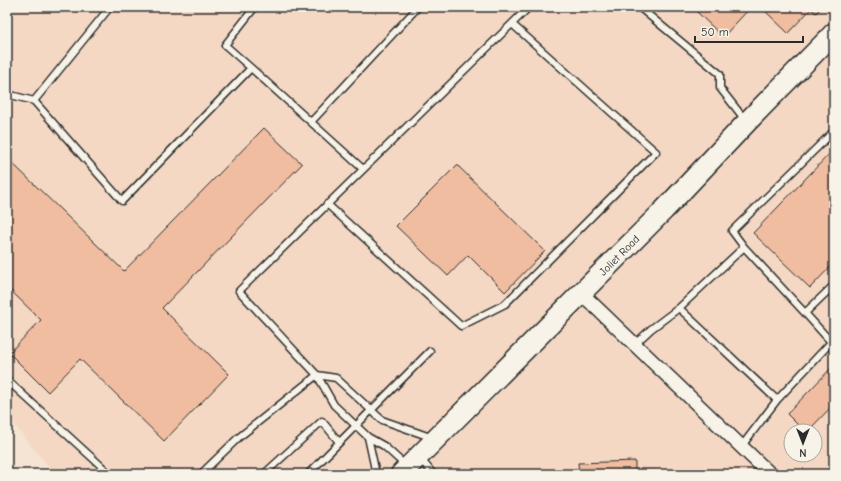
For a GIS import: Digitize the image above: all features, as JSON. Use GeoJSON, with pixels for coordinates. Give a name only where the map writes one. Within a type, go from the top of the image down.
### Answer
{"type":"FeatureCollection","features":[{"type":"Feature","properties":{"kind":"main road","name":"Joliet Road"},"geometry":{"type":"LineString","coordinates":[[409,466],[664,210],[834,33]]}},
{"type":"Feature","properties":{"kind":"street"},"geometry":{"type":"LineString","coordinates":[[581,293],[770,474]]}},
{"type":"Feature","properties":{"kind":"lane"},"geometry":{"type":"LineString","coordinates":[[34,101],[110,7]]}},
{"type":"Feature","properties":{"kind":"lane"},"geometry":{"type":"LineString","coordinates":[[255,7],[225,46],[363,169]]}},
{"type":"Feature","properties":{"kind":"lane"},"geometry":{"type":"LineString","coordinates":[[311,122],[418,7]]}},
{"type":"Feature","properties":{"kind":"lane"},"geometry":{"type":"LineString","coordinates":[[432,474],[409,466],[384,446],[368,437],[334,405],[317,374],[239,291],[526,10],[522,7]]}},
{"type":"Feature","properties":{"kind":"lane"},"geometry":{"type":"LineString","coordinates":[[639,7],[720,74],[720,88],[747,122]]}},
{"type":"Feature","properties":{"kind":"lane"},"geometry":{"type":"LineString","coordinates":[[327,204],[461,326],[505,304],[656,152],[512,24]]}},
{"type":"Feature","properties":{"kind":"lane"},"geometry":{"type":"LineString","coordinates":[[7,94],[34,101],[122,201],[251,68]]}},
{"type":"Feature","properties":{"kind":"lane"},"geometry":{"type":"LineString","coordinates":[[741,447],[777,400],[832,340],[744,247],[732,231],[834,132]]}},
{"type":"Feature","properties":{"kind":"lane"},"geometry":{"type":"LineString","coordinates":[[635,344],[651,329],[679,308],[744,247]]}},
{"type":"Feature","properties":{"kind":"lane"},"geometry":{"type":"LineString","coordinates":[[805,313],[834,285]]}},
{"type":"Feature","properties":{"kind":"lane"},"geometry":{"type":"LineString","coordinates":[[679,308],[777,400]]}},
{"type":"Feature","properties":{"kind":"lane"},"geometry":{"type":"LineString","coordinates":[[308,474],[338,442],[430,351]]}},
{"type":"Feature","properties":{"kind":"lane"},"geometry":{"type":"LineString","coordinates":[[317,374],[336,378],[382,420],[436,439]]}},
{"type":"Feature","properties":{"kind":"lane"},"geometry":{"type":"LineString","coordinates":[[201,474],[238,438],[317,374]]}},
{"type":"Feature","properties":{"kind":"lane"},"geometry":{"type":"LineString","coordinates":[[7,380],[110,474]]}},
{"type":"Feature","properties":{"kind":"lane"},"geometry":{"type":"LineString","coordinates":[[264,474],[322,421],[338,442]]}},
{"type":"Feature","properties":{"kind":"lane"},"geometry":{"type":"LineString","coordinates":[[368,437],[376,474]]}},
{"type":"Feature","properties":{"kind":"shaded area"},"geometry":{"type":"Polygon","coordinates":[[[7,7],[834,7],[834,474],[55,474],[7,416],[7,7]]]}},
{"type":"Feature","properties":{"kind":"building"},"geometry":{"type":"Polygon","coordinates":[[[702,7],[751,7],[723,37],[697,12],[702,7]]]}},
{"type":"Feature","properties":{"kind":"building"},"geometry":{"type":"Polygon","coordinates":[[[761,7],[822,7],[816,13],[811,9],[788,33],[761,7]]]}},
{"type":"Feature","properties":{"kind":"building"},"geometry":{"type":"Polygon","coordinates":[[[264,128],[302,164],[162,308],[229,374],[164,441],[80,359],[48,392],[9,353],[41,320],[7,287],[7,158],[124,271],[264,128]]]}},
{"type":"Feature","properties":{"kind":"building"},"geometry":{"type":"Polygon","coordinates":[[[834,149],[834,263],[810,288],[753,233],[834,149]]]}},
{"type":"Feature","properties":{"kind":"building"},"geometry":{"type":"Polygon","coordinates":[[[457,165],[545,251],[505,292],[468,255],[448,276],[396,226],[457,165]]]}},
{"type":"Feature","properties":{"kind":"building"},"geometry":{"type":"Polygon","coordinates":[[[834,365],[834,404],[816,423],[796,423],[787,414],[834,365]]]}},
{"type":"Feature","properties":{"kind":"building"},"geometry":{"type":"Polygon","coordinates":[[[635,461],[635,474],[579,474],[578,463],[635,461]]]}}]}
